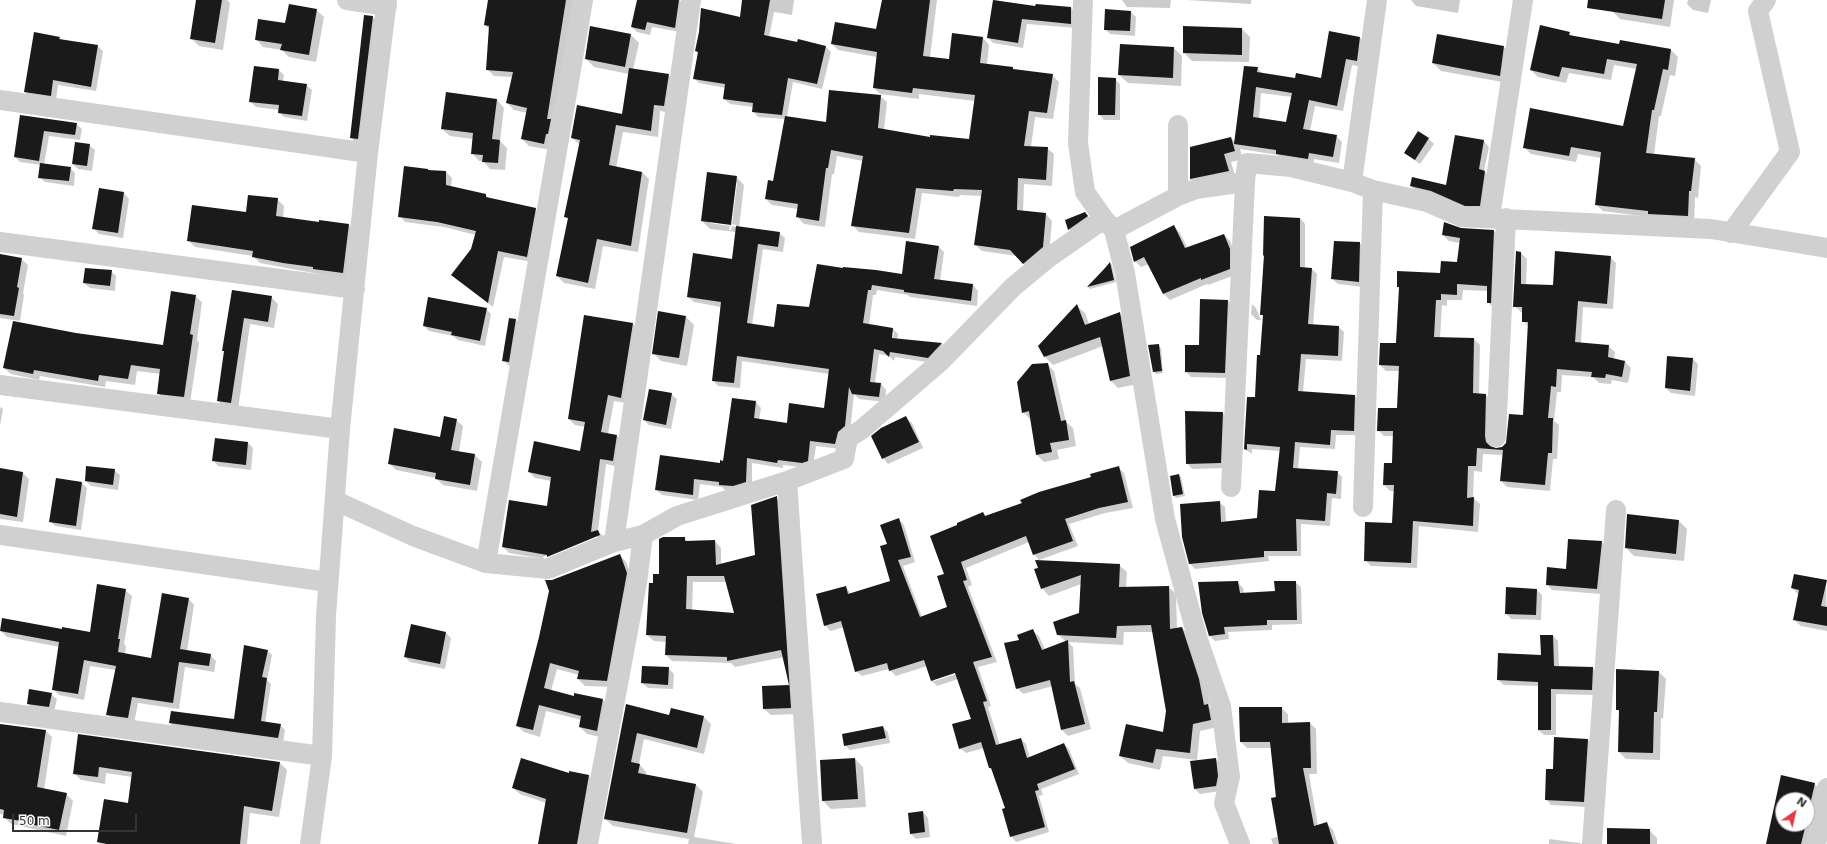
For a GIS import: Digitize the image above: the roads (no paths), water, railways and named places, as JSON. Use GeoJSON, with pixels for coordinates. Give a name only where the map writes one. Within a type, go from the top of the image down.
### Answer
{"type":"FeatureCollection","features":[{"type":"Feature","properties":{"kind":"street"},"geometry":{"type":"LineString","coordinates":[[310,844],[322,756],[326,616],[336,500],[340,429],[368,153],[387,3],[347,0]]}},
{"type":"Feature","properties":{"kind":"street"},"geometry":{"type":"LineString","coordinates":[[486,562],[583,0]]}},
{"type":"Feature","properties":{"kind":"street"},"geometry":{"type":"LineString","coordinates":[[614,542],[691,0]]}},
{"type":"Feature","properties":{"kind":"street"},"geometry":{"type":"LineString","coordinates":[[1083,0],[1078,143],[1085,192],[1109,224],[1125,273],[1165,519],[1198,640],[1221,706],[1230,777],[1224,803],[1240,844]]}},
{"type":"Feature","properties":{"kind":"street"},"geometry":{"type":"LineString","coordinates":[[1352,182],[1377,0]]}},
{"type":"Feature","properties":{"kind":"street"},"geometry":{"type":"LineString","coordinates":[[1496,436],[1498,218],[1523,0]]}},
{"type":"Feature","properties":{"kind":"street"},"geometry":{"type":"LineString","coordinates":[[1731,233],[1790,152],[1758,10],[1766,0]]}},
{"type":"Feature","properties":{"kind":"street"},"geometry":{"type":"LineString","coordinates":[[0,100],[368,153]]}},
{"type":"Feature","properties":{"kind":"street"},"geometry":{"type":"LineString","coordinates":[[1178,125],[1178,196]]}},
{"type":"Feature","properties":{"kind":"street"},"geometry":{"type":"LineString","coordinates":[[1231,487],[1247,163],[1291,167],[1352,182],[1373,190],[1427,202],[1462,217],[1711,229],[1827,248]]}},
{"type":"Feature","properties":{"kind":"street"},"geometry":{"type":"LineString","coordinates":[[336,500],[413,536],[486,562],[548,569],[614,542],[643,535],[677,516],[787,481],[844,459],[848,438],[861,430],[940,362],[1013,287],[1048,258],[1109,224],[1196,189],[1245,182]]}},
{"type":"Feature","properties":{"kind":"street"},"geometry":{"type":"LineString","coordinates":[[1363,507],[1373,190]]}},
{"type":"Feature","properties":{"kind":"street"},"geometry":{"type":"LineString","coordinates":[[0,242],[355,289]]}},
{"type":"Feature","properties":{"kind":"street"},"geometry":{"type":"LineString","coordinates":[[0,385],[340,429]]}},
{"type":"Feature","properties":{"kind":"street"},"geometry":{"type":"LineString","coordinates":[[787,481],[812,844]]}},
{"type":"Feature","properties":{"kind":"street"},"geometry":{"type":"LineString","coordinates":[[1592,844],[1616,510]]}},
{"type":"Feature","properties":{"kind":"street"},"geometry":{"type":"LineString","coordinates":[[0,535],[328,582]]}},
{"type":"Feature","properties":{"kind":"street"},"geometry":{"type":"LineString","coordinates":[[588,844],[637,583],[643,535]]}},
{"type":"Feature","properties":{"kind":"street"},"geometry":{"type":"LineString","coordinates":[[0,712],[322,756]]}},
{"type":"Feature","properties":{"kind":"street"},"geometry":{"type":"LineString","coordinates":[[1816,844],[1827,788]]}}]}
